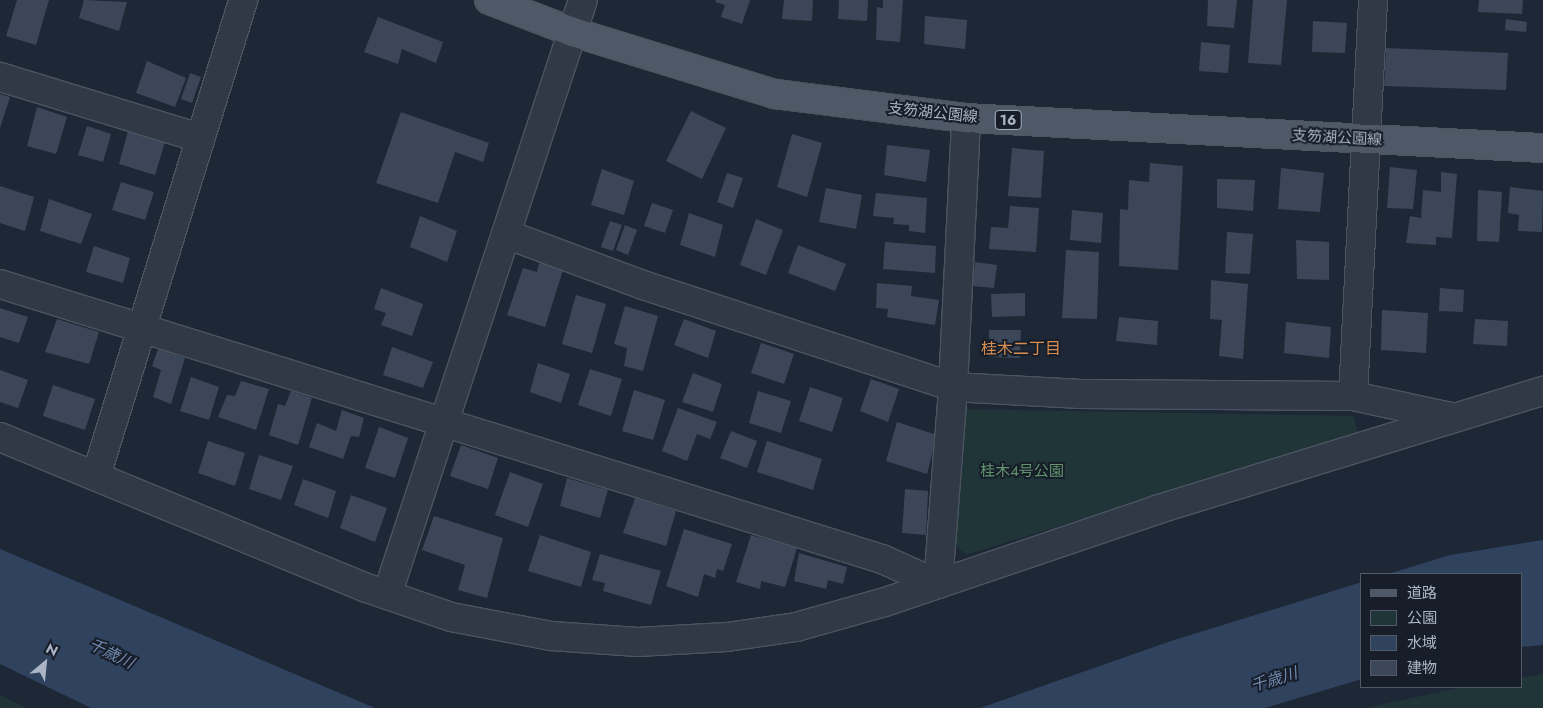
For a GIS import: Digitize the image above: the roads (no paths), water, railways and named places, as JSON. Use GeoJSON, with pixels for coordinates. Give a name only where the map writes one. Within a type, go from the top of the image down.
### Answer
{"type":"FeatureCollection","features":[{"type":"Feature","properties":{"kind":"main road","name":"支笏湖公園線"},"geometry":{"type":"LineString","coordinates":[[489,0],[573,32],[775,94],[966,118],[1543,148]]}},
{"type":"Feature","properties":{"kind":"street"},"geometry":{"type":"LineString","coordinates":[[96,476],[243,0]]}},
{"type":"Feature","properties":{"kind":"street"},"geometry":{"type":"LineString","coordinates":[[388,595],[583,0]]}},
{"type":"Feature","properties":{"kind":"street"},"geometry":{"type":"LineString","coordinates":[[1353,396],[1373,0]]}},
{"type":"Feature","properties":{"kind":"street"},"geometry":{"type":"LineString","coordinates":[[0,76],[200,138]]}},
{"type":"Feature","properties":{"kind":"street"},"geometry":{"type":"LineString","coordinates":[[938,584],[953,387],[966,118]]}},
{"type":"Feature","properties":{"kind":"street"},"geometry":{"type":"LineString","coordinates":[[506,234],[643,285],[953,387],[1082,394],[1353,396],[1455,418]]}},
{"type":"Feature","properties":{"kind":"street"},"geometry":{"type":"LineString","coordinates":[[0,284],[444,425],[882,559],[938,584]]}},
{"type":"Feature","properties":{"kind":"street"},"geometry":{"type":"LineString","coordinates":[[0,437],[388,595],[451,617],[551,636],[638,642],[726,637],[796,627],[938,584],[1159,509],[1543,391]]}},
{"type":"Feature","properties":{"kind":"water"},"geometry":{"type":"Polygon","coordinates":[[[1543,540],[1543,645],[1523,647],[1523,573],[1391,573],[1450,555],[1543,540]]]}},
{"type":"Feature","properties":{"kind":"water","name":"千歳川"},"geometry":{"type":"Polygon","coordinates":[[[0,549],[375,708],[91,708],[0,664],[0,549]]]}},
{"type":"Feature","properties":{"kind":"water","name":"千歳川"},"geometry":{"type":"Polygon","coordinates":[[[1360,583],[1360,680],[1265,708],[980,708],[1171,641],[1360,583]]]}},
{"type":"Feature","properties":{"kind":"district","name":"桂木二丁目"},"geometry":{"type":"Point","coordinates":[1021,349]}},
{"type":"Feature","properties":{"kind":"park label","name":"桂木4号公園"},"geometry":{"type":"Point","coordinates":[1022,472]}}]}
